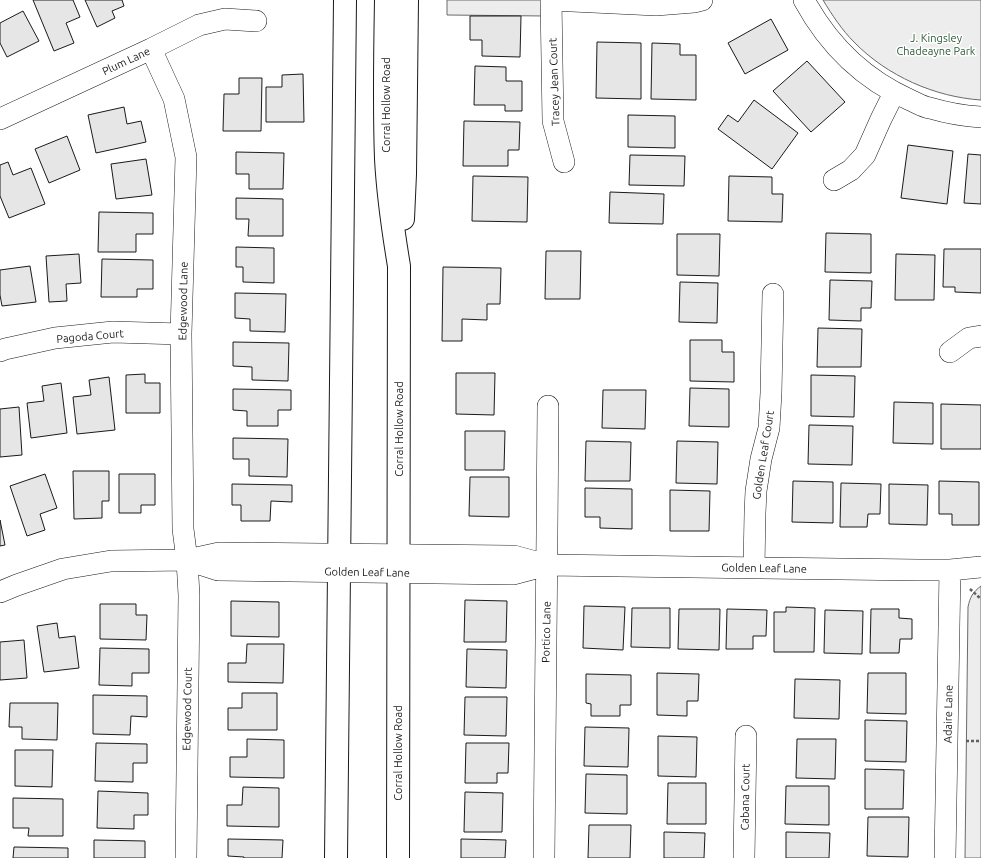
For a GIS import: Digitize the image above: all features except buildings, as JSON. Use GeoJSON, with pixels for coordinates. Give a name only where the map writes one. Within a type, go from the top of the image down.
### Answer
{"type":"FeatureCollection","features":[{"type":"Feature","properties":{"kind":"main road"},"geometry":{"type":"LineString","coordinates":[[336,858],[345,0]]}},
{"type":"Feature","properties":{"kind":"main road","name":"Corral Hollow Road"},"geometry":{"type":"LineString","coordinates":[[386,0],[386,159],[390,205],[399,266],[398,858]]}},
{"type":"Feature","properties":{"kind":"main road"},"geometry":{"type":"LineString","coordinates":[[399,266],[404,181],[407,0]]}},
{"type":"Feature","properties":{"kind":"street"},"geometry":{"type":"LineString","coordinates":[[551,0],[656,5],[702,0]]}},
{"type":"Feature","properties":{"kind":"street","name":"Tracey Jean Court"},"geometry":{"type":"LineString","coordinates":[[551,0],[553,121],[564,162]]}},
{"type":"Feature","properties":{"kind":"street"},"geometry":{"type":"LineString","coordinates":[[804,0],[824,31],[844,56],[866,75],[894,93],[929,108],[961,115],[981,117]]}},
{"type":"Feature","properties":{"kind":"street","name":"Plum Lane"},"geometry":{"type":"LineString","coordinates":[[0,119],[199,25],[225,19],[256,21]]}},
{"type":"Feature","properties":{"kind":"street","name":"Edgewood Lane"},"geometry":{"type":"LineString","coordinates":[[151,49],[174,99],[186,157],[182,334],[183,529],[187,560]]}},
{"type":"Feature","properties":{"kind":"street"},"geometry":{"type":"LineString","coordinates":[[834,180],[851,170],[865,155],[894,93]]}},
{"type":"Feature","properties":{"kind":"street","name":"Golden Leaf Court"},"geometry":{"type":"LineString","coordinates":[[754,567],[756,491],[761,459],[769,428],[773,294]]}},
{"type":"Feature","properties":{"kind":"street","name":"Pagoda Court"},"geometry":{"type":"LineString","coordinates":[[0,351],[56,338],[112,332],[182,334]]}},
{"type":"Feature","properties":{"kind":"street"},"geometry":{"type":"LineString","coordinates":[[950,352],[970,338],[981,336]]}},
{"type":"Feature","properties":{"kind":"street","name":"Portico Lane"},"geometry":{"type":"LineString","coordinates":[[544,858],[548,406]]}},
{"type":"Feature","properties":{"kind":"street","name":"Golden Leaf Lane"},"geometry":{"type":"LineString","coordinates":[[0,592],[63,569],[112,561],[187,560],[219,553],[339,563],[399,564],[513,574],[547,565],[950,570],[981,567]]}},
{"type":"Feature","properties":{"kind":"street","name":"Edgewood Court"},"geometry":{"type":"LineString","coordinates":[[186,858],[189,595],[187,560]]}},
{"type":"Feature","properties":{"kind":"street","name":"Adaire Lane"},"geometry":{"type":"LineString","coordinates":[[945,858],[950,570]]}},
{"type":"Feature","properties":{"kind":"street","name":"Cabana Court"},"geometry":{"type":"LineString","coordinates":[[744,858],[746,736]]}},
{"type":"Feature","properties":{"kind":"green space"},"geometry":{"type":"Polygon","coordinates":[[[447,0],[546,0],[545,16],[447,15],[447,0]]]}},
{"type":"Feature","properties":{"kind":"green space","name":"J. Kingsley Chadeayne Park"},"geometry":{"type":"Polygon","coordinates":[[[823,0],[981,0],[981,100],[964,98],[929,89],[897,75],[881,65],[867,54],[850,37],[837,22],[823,0]]]}},
{"type":"Feature","properties":{"kind":"green space"},"geometry":{"type":"Polygon","coordinates":[[[981,586],[981,858],[965,858],[968,607],[972,595],[981,586]]]}}]}
